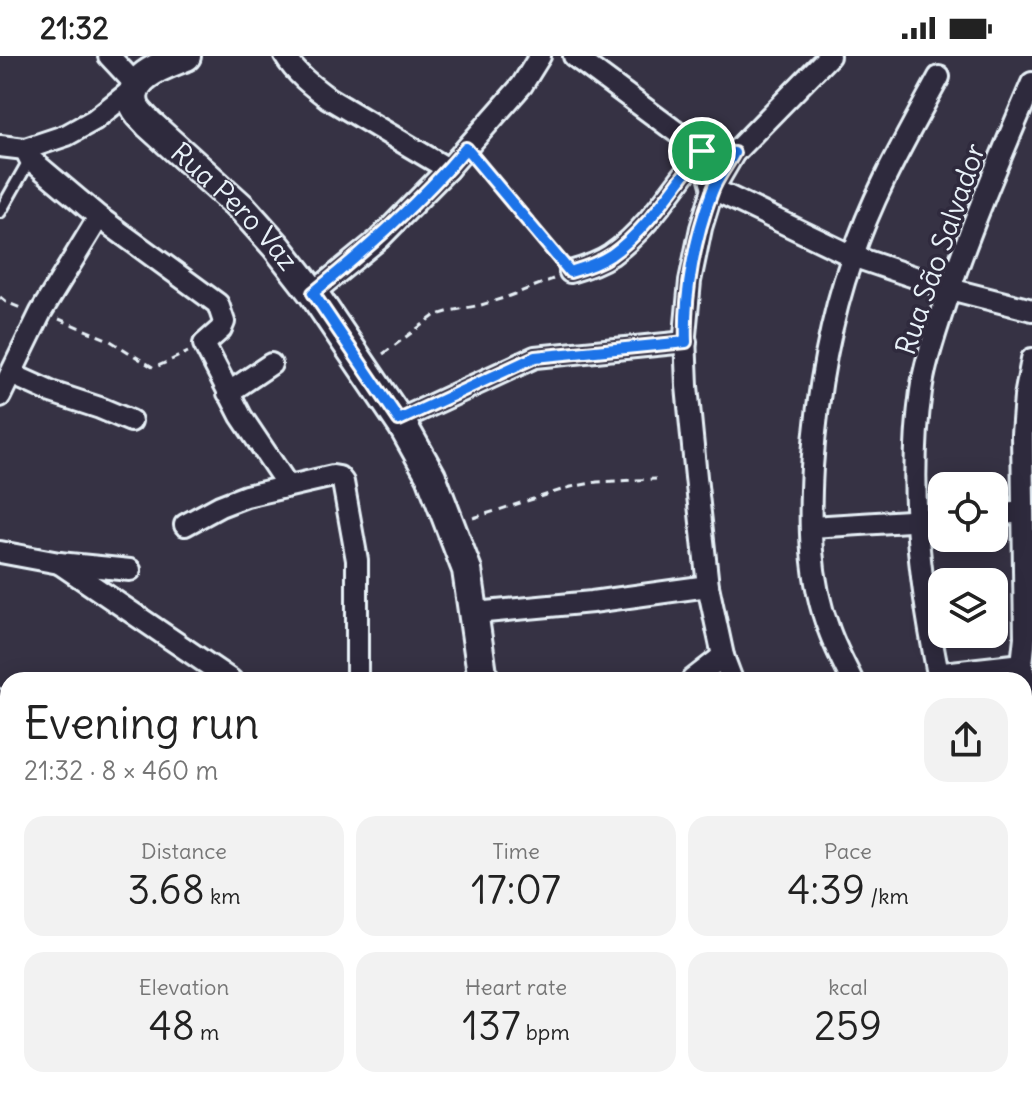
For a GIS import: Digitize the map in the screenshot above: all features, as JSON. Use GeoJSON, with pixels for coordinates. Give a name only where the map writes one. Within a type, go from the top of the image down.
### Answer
{"type":"FeatureCollection","features":[{"type":"Feature","properties":{"kind":"main road"},"geometry":{"type":"LineString","coordinates":[[137,86],[152,70],[186,56]]}},
{"type":"Feature","properties":{"kind":"main road","name":"Rua Pero Vaz"},"geometry":{"type":"LineString","coordinates":[[137,86],[134,104],[138,112],[243,209],[277,247],[313,293],[399,420],[431,476],[467,570],[482,672]]}},
{"type":"Feature","properties":{"kind":"street"},"geometry":{"type":"LineString","coordinates":[[27,154],[94,120],[137,86],[109,56]]}},
{"type":"Feature","properties":{"kind":"street"},"geometry":{"type":"LineString","coordinates":[[285,56],[291,66],[328,98],[448,169]]}},
{"type":"Feature","properties":{"kind":"street"},"geometry":{"type":"LineString","coordinates":[[313,293],[379,239],[448,169],[522,85],[540,56]]}},
{"type":"Feature","properties":{"kind":"street"},"geometry":{"type":"LineString","coordinates":[[574,56],[702,151],[734,153]]}},
{"type":"Feature","properties":{"kind":"street"},"geometry":{"type":"LineString","coordinates":[[729,672],[708,586],[687,386],[690,281],[713,189],[734,153],[829,56]]}},
{"type":"Feature","properties":{"kind":"street"},"geometry":{"type":"LineString","coordinates":[[848,672],[829,630],[814,566],[811,527],[814,445],[821,378],[852,256],[890,168],[939,77]]}},
{"type":"Feature","properties":{"kind":"street","name":"Rua São Salvador"},"geometry":{"type":"LineString","coordinates":[[942,672],[937,669],[933,653],[915,522],[914,483],[921,389],[932,343],[973,225],[1032,83]]}},
{"type":"Feature","properties":{"kind":"street"},"geometry":{"type":"LineString","coordinates":[[0,146],[27,154],[99,217],[218,304],[224,322],[221,329],[204,344],[241,416],[288,486]]}},
{"type":"Feature","properties":{"kind":"street"},"geometry":{"type":"LineString","coordinates":[[702,151],[713,189],[852,256],[950,289],[1032,310]]}},
{"type":"Feature","properties":{"kind":"street"},"geometry":{"type":"LineString","coordinates":[[570,272],[609,256],[626,242],[644,225],[702,151]]}},
{"type":"Feature","properties":{"kind":"street"},"geometry":{"type":"LineString","coordinates":[[0,396],[41,312],[99,217]]}},
{"type":"Feature","properties":{"kind":"street"},"geometry":{"type":"LineString","coordinates":[[399,420],[535,357],[686,342]]}},
{"type":"Feature","properties":{"kind":"street"},"geometry":{"type":"LineString","coordinates":[[1024,672],[1022,664],[1029,629],[1022,434],[1032,359]]}},
{"type":"Feature","properties":{"kind":"street"},"geometry":{"type":"LineString","coordinates":[[228,393],[271,364]]}},
{"type":"Feature","properties":{"kind":"street"},"geometry":{"type":"LineString","coordinates":[[11,374],[131,421]]}},
{"type":"Feature","properties":{"kind":"street"},"geometry":{"type":"LineString","coordinates":[[185,525],[246,496],[339,477],[343,482],[351,527],[358,584],[357,672]]}},
{"type":"Feature","properties":{"kind":"street"},"geometry":{"type":"LineString","coordinates":[[1008,514],[1023,512]]}},
{"type":"Feature","properties":{"kind":"street"},"geometry":{"type":"LineString","coordinates":[[811,527],[928,521]]}},
{"type":"Feature","properties":{"kind":"street"},"geometry":{"type":"LineString","coordinates":[[0,552],[59,563],[130,570]]}},
{"type":"Feature","properties":{"kind":"street"},"geometry":{"type":"LineString","coordinates":[[59,563],[219,672]]}},
{"type":"Feature","properties":{"kind":"street"},"geometry":{"type":"LineString","coordinates":[[475,613],[592,602],[708,586]]}},
{"type":"Feature","properties":{"kind":"street"},"geometry":{"type":"LineString","coordinates":[[702,672],[723,656]]}},
{"type":"Feature","properties":{"kind":"street","name":"Rua São Salvador"},"geometry":{"type":"LineString","coordinates":[[952,672],[1022,664]]}},
{"type":"Feature","properties":{"kind":"lane"},"geometry":{"type":"LineString","coordinates":[[0,212],[27,154]]}},
{"type":"Feature","properties":{"kind":"path"},"geometry":{"type":"LineString","coordinates":[[363,368],[434,316],[507,297],[570,272],[466,148]]}},
{"type":"Feature","properties":{"kind":"path"},"geometry":{"type":"LineString","coordinates":[[0,297],[6,302],[41,312],[109,340],[154,368],[204,344]]}},
{"type":"Feature","properties":{"kind":"path"},"geometry":{"type":"LineString","coordinates":[[470,519],[571,487],[597,482],[656,479]]}},
{"type":"Feature","properties":{"kind":"route"},"geometry":{"type":"LineString","coordinates":[[466,148],[570,272],[609,256],[626,242],[644,225],[702,151],[734,153],[713,189],[701,228],[690,281],[686,342],[535,357],[399,420],[313,293],[379,239],[466,148]]}}]}
